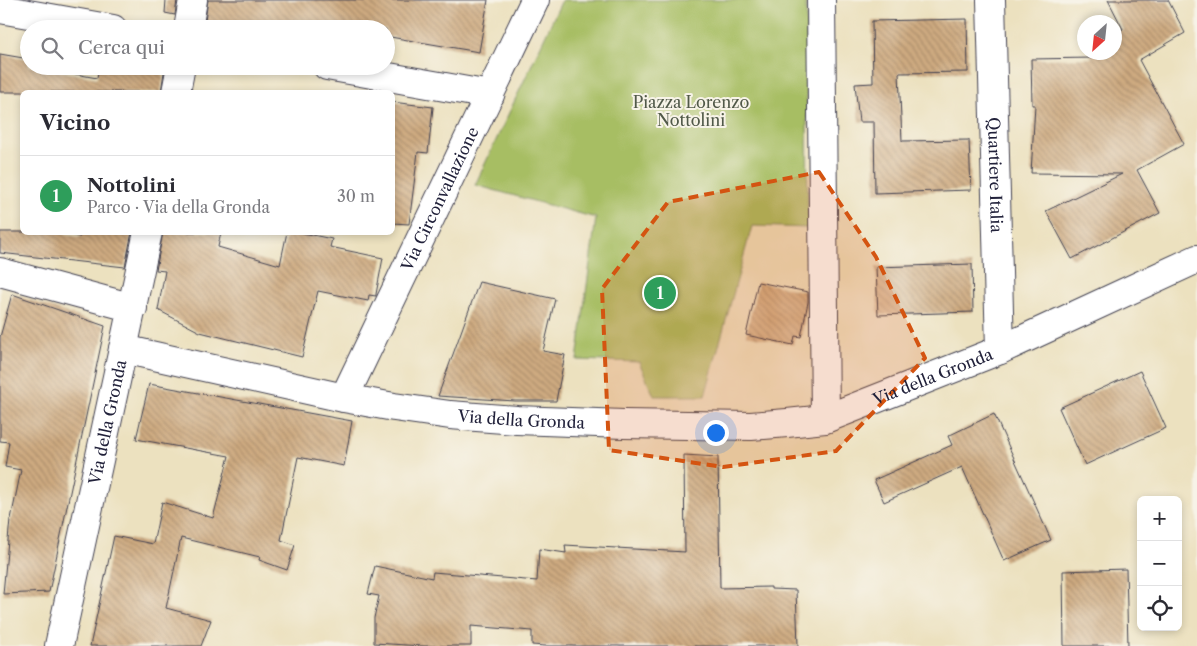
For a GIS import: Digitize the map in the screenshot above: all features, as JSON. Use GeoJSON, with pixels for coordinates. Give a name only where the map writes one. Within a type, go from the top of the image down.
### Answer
{"type":"FeatureCollection","features":[{"type":"Feature","properties":{"kind":"street"},"geometry":{"type":"LineString","coordinates":[[190,20],[193,0]]}},
{"type":"Feature","properties":{"kind":"street","name":"Via Circonvallazione"},"geometry":{"type":"LineString","coordinates":[[344,398],[534,0]]}},
{"type":"Feature","properties":{"kind":"street"},"geometry":{"type":"LineString","coordinates":[[821,0],[825,418]]}},
{"type":"Feature","properties":{"kind":"street","name":"Quartiere Italia"},"geometry":{"type":"LineString","coordinates":[[991,0],[1000,350]]}},
{"type":"Feature","properties":{"kind":"street"},"geometry":{"type":"LineString","coordinates":[[0,9],[62,20]]}},
{"type":"Feature","properties":{"kind":"street"},"geometry":{"type":"LineString","coordinates":[[176,90],[179,75]]}},
{"type":"Feature","properties":{"kind":"street"},"geometry":{"type":"LineString","coordinates":[[378,75],[490,95]]}},
{"type":"Feature","properties":{"kind":"street"},"geometry":{"type":"LineString","coordinates":[[123,349],[147,235]]}},
{"type":"Feature","properties":{"kind":"street","name":"Via della Gronda"},"geometry":{"type":"LineString","coordinates":[[60,646],[123,349],[344,398],[450,415],[517,420],[624,424],[751,426],[825,418],[1000,350],[1197,259]]}},
{"type":"Feature","properties":{"kind":"street"},"geometry":{"type":"LineString","coordinates":[[0,272],[132,308]]}},
{"type":"Feature","properties":{"kind":"highlighted area"},"geometry":{"type":"Polygon","coordinates":[[[819,172],[876,257],[925,358],[836,451],[723,467],[609,450],[602,289],[668,202],[819,172]]]}},
{"type":"Feature","properties":{"kind":"green space","name":"Piazza Lorenzo Nottolini"},"geometry":{"type":"Polygon","coordinates":[[[562,0],[806,0],[808,228],[752,226],[705,396],[654,396],[639,362],[577,360],[596,218],[475,185],[562,0]]]}},
{"type":"Feature","properties":{"kind":"building"},"geometry":{"type":"Polygon","coordinates":[[[166,0],[177,0],[175,15],[165,13],[166,0]]]}},
{"type":"Feature","properties":{"kind":"building"},"geometry":{"type":"Polygon","coordinates":[[[208,0],[488,0],[479,52],[395,38],[395,20],[205,20],[208,0]]]}},
{"type":"Feature","properties":{"kind":"building"},"geometry":{"type":"Polygon","coordinates":[[[1108,0],[1168,0],[1185,33],[1139,60],[1184,144],[1137,170],[1160,213],[1072,259],[1046,211],[1122,174],[1031,173],[1035,105],[1032,105],[1031,59],[1122,60],[1122,15],[1116,15],[1108,0]]]}},
{"type":"Feature","properties":{"kind":"building"},"geometry":{"type":"Polygon","coordinates":[[[967,19],[968,72],[899,73],[902,141],[969,140],[971,190],[875,193],[874,122],[859,122],[855,84],[873,83],[872,21],[967,19]]]}},
{"type":"Feature","properties":{"kind":"building"},"geometry":{"type":"Polygon","coordinates":[[[0,54],[20,57],[20,75],[81,75],[97,78],[98,75],[164,75],[161,90],[20,90],[20,92],[0,92],[0,54]]]}},
{"type":"Feature","properties":{"kind":"building"},"geometry":{"type":"Polygon","coordinates":[[[395,102],[433,107],[428,153],[418,152],[409,224],[395,223],[395,102]]]}},
{"type":"Feature","properties":{"kind":"building"},"geometry":{"type":"Polygon","coordinates":[[[0,232],[20,232],[20,235],[70,235],[80,237],[80,235],[131,235],[125,267],[0,253],[0,232]]]}},
{"type":"Feature","properties":{"kind":"building"},"geometry":{"type":"Polygon","coordinates":[[[162,235],[220,235],[218,247],[280,265],[286,235],[313,235],[332,239],[330,247],[383,258],[376,296],[369,295],[368,301],[318,291],[302,357],[200,332],[158,310],[165,271],[156,270],[162,235]]]}},
{"type":"Feature","properties":{"kind":"building"},"geometry":{"type":"Polygon","coordinates":[[[972,264],[973,312],[878,315],[876,267],[972,264]]]}},
{"type":"Feature","properties":{"kind":"building"},"geometry":{"type":"Polygon","coordinates":[[[479,282],[555,299],[543,351],[565,355],[556,401],[515,401],[438,396],[479,282]]]}},
{"type":"Feature","properties":{"kind":"building"},"geometry":{"type":"Polygon","coordinates":[[[758,282],[808,292],[808,302],[801,337],[795,336],[793,345],[746,335],[758,282]]]}},
{"type":"Feature","properties":{"kind":"building"},"geometry":{"type":"Polygon","coordinates":[[[12,294],[105,326],[49,592],[3,594],[10,519],[21,470],[5,467],[9,442],[0,441],[0,337],[12,294]]]}},
{"type":"Feature","properties":{"kind":"building"},"geometry":{"type":"Polygon","coordinates":[[[1140,371],[1166,428],[1085,465],[1059,408],[1140,371]]]}},
{"type":"Feature","properties":{"kind":"building"},"geometry":{"type":"Polygon","coordinates":[[[149,384],[352,421],[344,466],[298,457],[281,540],[295,545],[287,570],[259,560],[260,557],[181,538],[166,608],[211,620],[201,646],[90,646],[114,536],[153,544],[162,502],[213,518],[229,456],[136,439],[149,384]]]}},
{"type":"Feature","properties":{"kind":"building"},"geometry":{"type":"Polygon","coordinates":[[[994,414],[1051,540],[1004,561],[962,467],[884,502],[874,480],[952,445],[948,436],[994,414]]]}},
{"type":"Feature","properties":{"kind":"building"},"geometry":{"type":"Polygon","coordinates":[[[684,455],[718,457],[720,588],[771,587],[771,589],[796,590],[798,646],[545,646],[532,645],[532,631],[471,626],[471,646],[422,646],[374,643],[374,618],[379,596],[368,594],[375,566],[432,578],[433,572],[537,581],[539,549],[566,553],[565,545],[685,552],[684,455]]]}},
{"type":"Feature","properties":{"kind":"building"},"geometry":{"type":"Polygon","coordinates":[[[1126,569],[1128,646],[1064,646],[1063,571],[1126,569]]]}},
{"type":"Feature","properties":{"kind":"place","name":"Nottolini"},"geometry":{"type":"Point","coordinates":[660,293]}}]}
